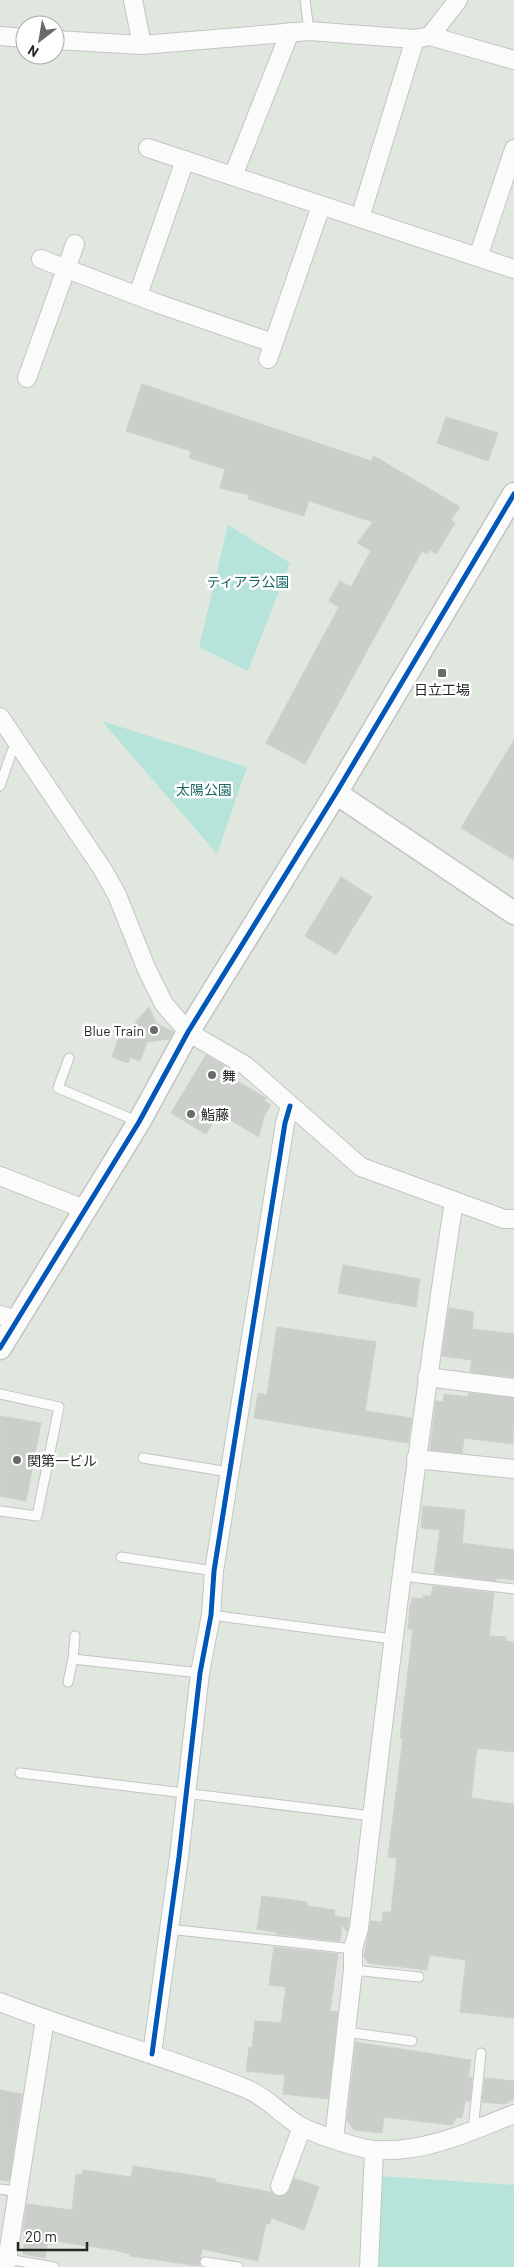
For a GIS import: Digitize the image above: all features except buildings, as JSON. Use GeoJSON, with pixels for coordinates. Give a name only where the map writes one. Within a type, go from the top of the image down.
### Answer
{"type":"FeatureCollection","features":[{"type":"Feature","properties":{"kind":"street"},"geometry":{"type":"LineString","coordinates":[[133,0],[142,45]]}},
{"type":"Feature","properties":{"kind":"street"},"geometry":{"type":"LineString","coordinates":[[360,218],[422,37],[458,0]]}},
{"type":"Feature","properties":{"kind":"street"},"geometry":{"type":"LineString","coordinates":[[65,41],[142,45],[309,31],[422,37],[514,60]]}},
{"type":"Feature","properties":{"kind":"street"},"geometry":{"type":"LineString","coordinates":[[233,176],[290,32]]}},
{"type":"Feature","properties":{"kind":"street"},"geometry":{"type":"LineString","coordinates":[[0,36],[15,37]]}},
{"type":"Feature","properties":{"kind":"street"},"geometry":{"type":"LineString","coordinates":[[148,148],[514,269]]}},
{"type":"Feature","properties":{"kind":"street"},"geometry":{"type":"LineString","coordinates":[[478,257],[514,149]]}},
{"type":"Feature","properties":{"kind":"street"},"geometry":{"type":"LineString","coordinates":[[138,295],[185,160]]}},
{"type":"Feature","properties":{"kind":"street"},"geometry":{"type":"LineString","coordinates":[[42,259],[138,295],[271,351],[321,206]]}},
{"type":"Feature","properties":{"kind":"street"},"geometry":{"type":"LineString","coordinates":[[27,378],[75,244]]}},
{"type":"Feature","properties":{"kind":"street"},"geometry":{"type":"LineString","coordinates":[[0,1348],[9,1318],[84,1209],[139,1122],[188,1032],[336,793],[514,494]]}},
{"type":"Feature","properties":{"kind":"street"},"geometry":{"type":"LineString","coordinates":[[0,717],[103,870],[117,895],[147,970],[164,1004],[188,1032],[246,1066],[361,1167],[504,1219],[514,1219]]}},
{"type":"Feature","properties":{"kind":"street"},"geometry":{"type":"LineString","coordinates":[[336,793],[514,913]]}},
{"type":"Feature","properties":{"kind":"street"},"geometry":{"type":"LineString","coordinates":[[152,2054],[168,1928],[180,1857],[200,1673],[211,1615],[214,1571],[284,1133],[290,1106]]}},
{"type":"Feature","properties":{"kind":"street"},"geometry":{"type":"LineString","coordinates":[[0,1176],[84,1209]]}},
{"type":"Feature","properties":{"kind":"street"},"geometry":{"type":"LineString","coordinates":[[334,2139],[353,1970],[353,1949],[359,1928],[388,1690],[392,1639],[402,1576],[427,1377],[454,1200]]}},
{"type":"Feature","properties":{"kind":"street"},"geometry":{"type":"LineString","coordinates":[[427,1377],[514,1388]]}},
{"type":"Feature","properties":{"kind":"street"},"geometry":{"type":"LineString","coordinates":[[416,1459],[514,1469]]}},
{"type":"Feature","properties":{"kind":"street"},"geometry":{"type":"LineString","coordinates":[[0,2002],[250,2090],[302,2127],[334,2139],[374,2150],[414,2149],[473,2130],[514,2114]]}},
{"type":"Feature","properties":{"kind":"street"},"geometry":{"type":"LineString","coordinates":[[6,2263],[45,2019]]}},
{"type":"Feature","properties":{"kind":"street"},"geometry":{"type":"LineString","coordinates":[[280,2186],[302,2127]]}},
{"type":"Feature","properties":{"kind":"street"},"geometry":{"type":"LineString","coordinates":[[369,2267],[374,2150]]}},
{"type":"Feature","properties":{"kind":"lane"},"geometry":{"type":"LineString","coordinates":[[305,0],[309,31]]}},
{"type":"Feature","properties":{"kind":"lane"},"geometry":{"type":"LineString","coordinates":[[0,786],[12,751],[21,747]]}},
{"type":"Feature","properties":{"kind":"lane"},"geometry":{"type":"LineString","coordinates":[[69,1058],[58,1088],[139,1122]]}},
{"type":"Feature","properties":{"kind":"lane"},"geometry":{"type":"LineString","coordinates":[[0,1394],[59,1407],[37,1516],[0,1511]]}},
{"type":"Feature","properties":{"kind":"lane"},"geometry":{"type":"LineString","coordinates":[[143,1458],[229,1472]]}},
{"type":"Feature","properties":{"kind":"lane"},"geometry":{"type":"LineString","coordinates":[[121,1557],[214,1571]]}},
{"type":"Feature","properties":{"kind":"lane"},"geometry":{"type":"LineString","coordinates":[[402,1576],[514,1589]]}},
{"type":"Feature","properties":{"kind":"lane"},"geometry":{"type":"LineString","coordinates":[[211,1615],[392,1639]]}},
{"type":"Feature","properties":{"kind":"lane"},"geometry":{"type":"LineString","coordinates":[[68,1682],[76,1636]]}},
{"type":"Feature","properties":{"kind":"lane"},"geometry":{"type":"LineString","coordinates":[[73,1659],[200,1673]]}},
{"type":"Feature","properties":{"kind":"lane"},"geometry":{"type":"LineString","coordinates":[[20,1773],[372,1816]]}},
{"type":"Feature","properties":{"kind":"lane"},"geometry":{"type":"LineString","coordinates":[[168,1928],[353,1949]]}},
{"type":"Feature","properties":{"kind":"lane"},"geometry":{"type":"LineString","coordinates":[[353,1970],[419,1977]]}},
{"type":"Feature","properties":{"kind":"lane"},"geometry":{"type":"LineString","coordinates":[[346,2032],[412,2041]]}},
{"type":"Feature","properties":{"kind":"lane"},"geometry":{"type":"LineString","coordinates":[[473,2130],[481,2053]]}},
{"type":"Feature","properties":{"kind":"lane"},"geometry":{"type":"LineString","coordinates":[[0,2190],[18,2192]]}},
{"type":"Feature","properties":{"kind":"lane"},"geometry":{"type":"LineString","coordinates":[[205,2262],[238,2267]]}},
{"type":"Feature","properties":{"kind":"lane"},"geometry":{"type":"LineString","coordinates":[[6,2263],[54,2267]]}},
{"type":"Feature","properties":{"kind":"green space","name":"ティアラ公園"},"geometry":{"type":"Polygon","coordinates":[[[228,525],[290,563],[248,671],[199,647],[228,525]]]}},
{"type":"Feature","properties":{"kind":"green space","name":"太陽公園"},"geometry":{"type":"Polygon","coordinates":[[[102,721],[247,767],[217,854],[102,721]]]}},
{"type":"Feature","properties":{"kind":"green space"},"geometry":{"type":"Polygon","coordinates":[[[380,2176],[514,2185],[514,2267],[378,2267],[380,2176]]]}},
{"type":"Feature","properties":{"kind":"cycle path"},"geometry":{"type":"LineString","coordinates":[[0,1348],[139,1122],[188,1032],[336,793],[514,494]]}},
{"type":"Feature","properties":{"kind":"cycle path"},"geometry":{"type":"LineString","coordinates":[[152,2054],[179,1857],[200,1673],[211,1615],[214,1571],[285,1123],[290,1106]]}},
{"type":"Feature","properties":{"kind":"place","name":"日立工場"},"geometry":{"type":"Point","coordinates":[442,673]}},
{"type":"Feature","properties":{"kind":"place","name":"Blue Train"},"geometry":{"type":"Point","coordinates":[154,1030]}},
{"type":"Feature","properties":{"kind":"place","name":"舞"},"geometry":{"type":"Point","coordinates":[212,1075]}},
{"type":"Feature","properties":{"kind":"place","name":"鮨藤"},"geometry":{"type":"Point","coordinates":[191,1114]}},
{"type":"Feature","properties":{"kind":"place","name":"関第一ビル"},"geometry":{"type":"Point","coordinates":[17,1460]}}]}
